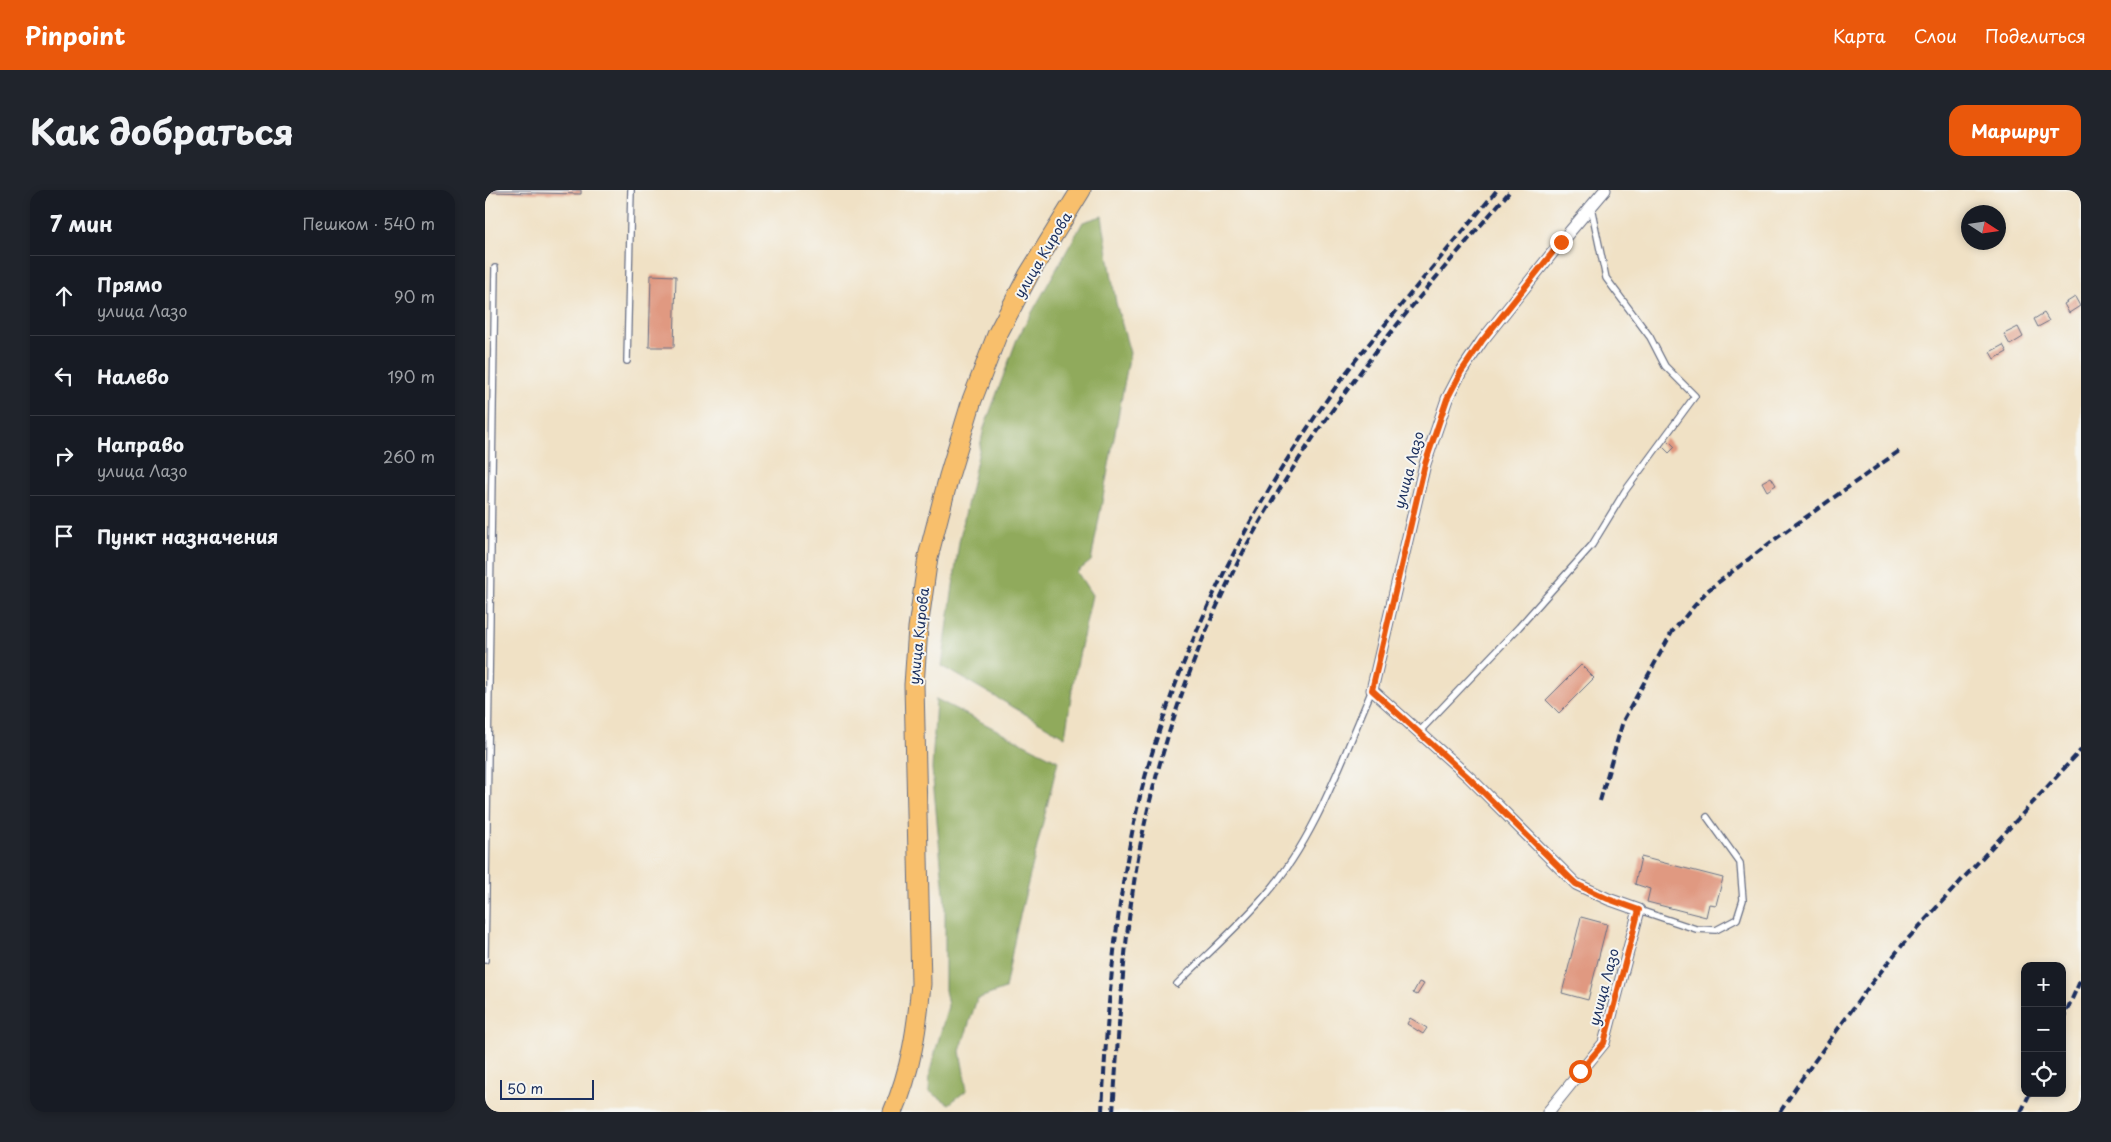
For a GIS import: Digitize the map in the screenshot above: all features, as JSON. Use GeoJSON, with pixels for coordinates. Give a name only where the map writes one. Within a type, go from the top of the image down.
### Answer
{"type":"FeatureCollection","features":[{"type":"Feature","properties":{"kind":"main road","name":"улица Кирова"},"geometry":{"type":"LineString","coordinates":[[893,1112],[909,1065],[917,1029],[921,984],[914,684],[918,628],[928,557],[949,476],[972,400],[997,336],[1029,274],[1081,190]]}},
{"type":"Feature","properties":{"kind":"street","name":"улица Лазо"},"geometry":{"type":"LineString","coordinates":[[1372,690],[1425,464],[1447,399],[1461,372],[1482,341],[1605,190]]}},
{"type":"Feature","properties":{"kind":"street"},"geometry":{"type":"LineString","coordinates":[[1372,690],[1469,778],[1576,884],[1608,899],[1639,910]]}},
{"type":"Feature","properties":{"kind":"street","name":"улица Лазо"},"geometry":{"type":"LineString","coordinates":[[1547,1112],[1604,1043],[1639,910]]}},
{"type":"Feature","properties":{"kind":"lane"},"geometry":{"type":"LineString","coordinates":[[627,361],[631,190]]}},
{"type":"Feature","properties":{"kind":"lane"},"geometry":{"type":"LineString","coordinates":[[1418,732],[1519,627],[1592,545],[1625,491],[1695,396],[1665,366],[1650,337],[1606,278],[1591,207]]}},
{"type":"Feature","properties":{"kind":"lane"},"geometry":{"type":"LineString","coordinates":[[485,960],[495,268]]}},
{"type":"Feature","properties":{"kind":"lane"},"geometry":{"type":"LineString","coordinates":[[1177,984],[1266,895],[1298,850],[1320,808],[1372,690]]}},
{"type":"Feature","properties":{"kind":"lane"},"geometry":{"type":"LineString","coordinates":[[1639,910],[1696,929],[1716,930],[1737,919],[1743,900],[1740,864],[1707,817]]}},
{"type":"Feature","properties":{"kind":"green space"},"geometry":{"type":"Polygon","coordinates":[[[1102,216],[1116,303],[1130,353],[1091,561],[1077,572],[1092,595],[1073,684],[1065,737],[942,666],[959,542],[984,428],[1017,339],[1083,222],[1102,216]]]}},
{"type":"Feature","properties":{"kind":"green space"},"geometry":{"type":"Polygon","coordinates":[[[936,699],[1058,761],[1016,932],[1005,989],[977,999],[960,1051],[967,1090],[949,1104],[929,1091],[930,1071],[948,1006],[945,990],[945,904],[932,769],[936,699]]]}},
{"type":"Feature","properties":{"kind":"building"},"geometry":{"type":"Polygon","coordinates":[[[489,190],[581,190],[581,194],[489,192],[489,190]]]}},
{"type":"Feature","properties":{"kind":"building"},"geometry":{"type":"Polygon","coordinates":[[[651,275],[676,276],[674,347],[649,347],[651,275]]]}},
{"type":"Feature","properties":{"kind":"building"},"geometry":{"type":"Polygon","coordinates":[[[2075,297],[2080,306],[2069,313],[2064,304],[2075,297]]]}},
{"type":"Feature","properties":{"kind":"building"},"geometry":{"type":"Polygon","coordinates":[[[2044,313],[2049,321],[2038,327],[2034,319],[2044,313]]]}},
{"type":"Feature","properties":{"kind":"building"},"geometry":{"type":"Polygon","coordinates":[[[2018,327],[2023,337],[2010,345],[2004,334],[2018,327]]]}},
{"type":"Feature","properties":{"kind":"building"},"geometry":{"type":"Polygon","coordinates":[[[2003,345],[2007,352],[1994,359],[1990,352],[2003,345]]]}},
{"type":"Feature","properties":{"kind":"building"},"geometry":{"type":"Polygon","coordinates":[[[1666,438],[1675,447],[1669,453],[1660,444],[1666,438]]]}},
{"type":"Feature","properties":{"kind":"building"},"geometry":{"type":"Polygon","coordinates":[[[1771,477],[1776,485],[1767,491],[1762,482],[1771,477]]]}},
{"type":"Feature","properties":{"kind":"building"},"geometry":{"type":"Polygon","coordinates":[[[1581,665],[1594,678],[1559,713],[1546,700],[1581,665]]]}},
{"type":"Feature","properties":{"kind":"building"},"geometry":{"type":"Polygon","coordinates":[[[1641,857],[1723,878],[1716,905],[1709,904],[1706,917],[1647,902],[1650,889],[1635,884],[1641,857]]]}},
{"type":"Feature","properties":{"kind":"building"},"geometry":{"type":"Polygon","coordinates":[[[1581,917],[1607,924],[1588,1000],[1562,993],[1581,917]]]}},
{"type":"Feature","properties":{"kind":"building"},"geometry":{"type":"Polygon","coordinates":[[[1419,982],[1424,984],[1417,995],[1413,993],[1419,982]]]}},
{"type":"Feature","properties":{"kind":"building"},"geometry":{"type":"Polygon","coordinates":[[[1410,1018],[1427,1028],[1423,1034],[1407,1024],[1410,1018]]]}},
{"type":"Feature","properties":{"kind":"railway"},"geometry":{"type":"LineString","coordinates":[[1102,1112],[1113,960],[1129,847],[1147,770],[1164,718],[1203,617],[1245,533],[1292,451],[1361,353],[1497,190]]}},
{"type":"Feature","properties":{"kind":"railway"},"geometry":{"type":"LineString","coordinates":[[1113,1112],[1125,959],[1140,846],[1167,740],[1190,672],[1217,606],[1260,522],[1325,421],[1353,382],[1430,284],[1511,190]]}},
{"type":"Feature","properties":{"kind":"railway"},"geometry":{"type":"LineString","coordinates":[[1600,801],[1623,721],[1672,632],[1707,591],[1771,542],[1902,449]]}},
{"type":"Feature","properties":{"kind":"railway"},"geometry":{"type":"LineString","coordinates":[[1780,1112],[1870,985],[1904,943],[2081,750]]}},
{"type":"Feature","properties":{"kind":"railway"},"geometry":{"type":"LineString","coordinates":[[2066,1012],[2081,979]]}},
{"type":"Feature","properties":{"kind":"railway"},"geometry":{"type":"LineString","coordinates":[[2021,1112],[2028,1097]]}},
{"type":"Feature","properties":{"kind":"route"},"geometry":{"type":"LineString","coordinates":[[1561,242],[1482,341],[1461,372],[1447,399],[1425,464],[1372,690],[1469,778],[1537,843],[1576,884],[1608,899],[1639,910],[1604,1043],[1580,1071]]}}]}
